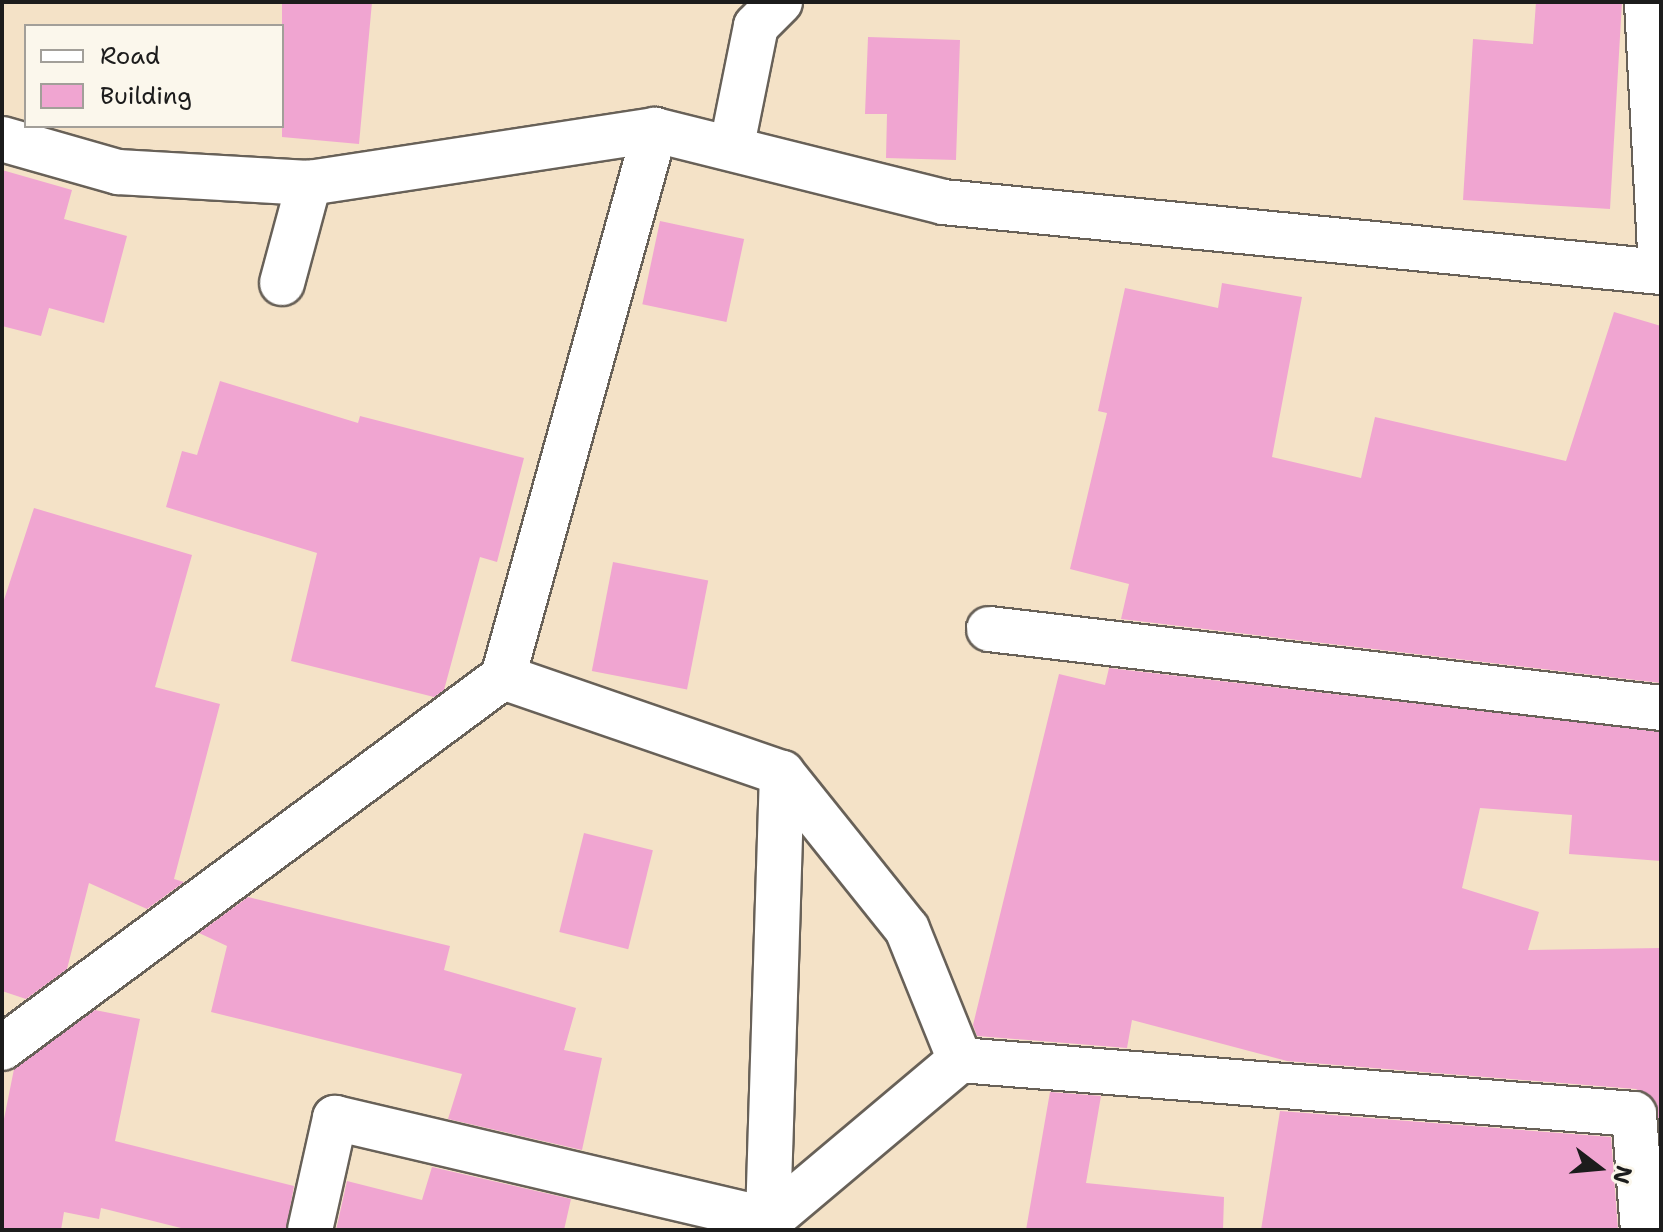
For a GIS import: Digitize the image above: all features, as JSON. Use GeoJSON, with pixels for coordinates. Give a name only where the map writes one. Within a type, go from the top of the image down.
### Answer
{"type":"FeatureCollection","features":[{"type":"Feature","properties":{"kind":"street"},"geometry":{"type":"LineString","coordinates":[[732,145],[756,26],[780,2]]}},
{"type":"Feature","properties":{"kind":"street"},"geometry":{"type":"LineString","coordinates":[[2,139],[118,172],[309,183],[655,130],[732,145],[943,202],[1661,270],[1647,2]]}},
{"type":"Feature","properties":{"kind":"street"},"geometry":{"type":"LineString","coordinates":[[2,1048],[503,677],[655,130]]}},
{"type":"Feature","properties":{"kind":"street"},"geometry":{"type":"LineString","coordinates":[[282,283],[309,183]]}},
{"type":"Feature","properties":{"kind":"street"},"geometry":{"type":"LineString","coordinates":[[989,629],[1661,708]]}},
{"type":"Feature","properties":{"kind":"street"},"geometry":{"type":"LineString","coordinates":[[503,677],[782,773],[907,929],[960,1060]]}},
{"type":"Feature","properties":{"kind":"street"},"geometry":{"type":"LineString","coordinates":[[769,1225],[782,773]]}},
{"type":"Feature","properties":{"kind":"street"},"geometry":{"type":"LineString","coordinates":[[769,1225],[960,1060],[1634,1114],[1643,1230]]}},
{"type":"Feature","properties":{"kind":"street"},"geometry":{"type":"LineString","coordinates":[[310,1230],[335,1118],[769,1225]]}},
{"type":"Feature","properties":{"kind":"building"},"geometry":{"type":"Polygon","coordinates":[[[282,2],[372,2],[359,144],[282,137],[282,2]]]}},
{"type":"Feature","properties":{"kind":"building"},"geometry":{"type":"Polygon","coordinates":[[[1536,2],[1622,2],[1610,209],[1463,200],[1473,39],[1533,44],[1536,2]]]}},
{"type":"Feature","properties":{"kind":"building"},"geometry":{"type":"Polygon","coordinates":[[[868,37],[960,40],[956,160],[886,158],[887,114],[865,114],[868,37]]]}},
{"type":"Feature","properties":{"kind":"building"},"geometry":{"type":"Polygon","coordinates":[[[2,170],[72,190],[64,219],[127,236],[104,323],[49,308],[41,336],[2,326],[2,170]]]}},
{"type":"Feature","properties":{"kind":"building"},"geometry":{"type":"Polygon","coordinates":[[[660,221],[744,239],[726,322],[642,304],[660,221]]]}},
{"type":"Feature","properties":{"kind":"building"},"geometry":{"type":"Polygon","coordinates":[[[1222,283],[1302,297],[1272,457],[1361,478],[1375,417],[1566,461],[1614,312],[1661,326],[1661,683],[1121,619],[1129,584],[1070,569],[1107,413],[1098,411],[1125,288],[1218,308],[1222,283]]]}},
{"type":"Feature","properties":{"kind":"building"},"geometry":{"type":"Polygon","coordinates":[[[220,381],[358,423],[360,416],[524,458],[497,562],[480,557],[444,690],[434,697],[291,661],[317,553],[166,507],[182,451],[197,455],[220,381]]]}},
{"type":"Feature","properties":{"kind":"building"},"geometry":{"type":"Polygon","coordinates":[[[34,508],[192,555],[155,687],[220,704],[174,879],[184,882],[147,909],[89,883],[67,969],[26,999],[2,991],[2,606],[34,508]]]}},
{"type":"Feature","properties":{"kind":"building"},"geometry":{"type":"Polygon","coordinates":[[[613,562],[708,581],[687,689],[592,671],[613,562]]]}},
{"type":"Feature","properties":{"kind":"building"},"geometry":{"type":"Polygon","coordinates":[[[1109,668],[1661,732],[1661,861],[1569,854],[1572,815],[1480,808],[1462,888],[1539,912],[1528,950],[1661,948],[1661,1139],[1656,1102],[1636,1089],[1287,1061],[1132,1020],[1127,1048],[977,1036],[973,1025],[1059,674],[1105,685],[1109,668]]]}},
{"type":"Feature","properties":{"kind":"building"},"geometry":{"type":"Polygon","coordinates":[[[584,833],[653,850],[628,949],[559,932],[584,833]]]}},
{"type":"Feature","properties":{"kind":"building"},"geometry":{"type":"Polygon","coordinates":[[[248,897],[450,946],[444,970],[576,1008],[564,1050],[602,1058],[582,1150],[448,1119],[462,1074],[211,1012],[227,946],[199,933],[248,897]]]}},
{"type":"Feature","properties":{"kind":"building"},"geometry":{"type":"Polygon","coordinates":[[[95,1010],[140,1019],[115,1141],[294,1186],[286,1230],[189,1230],[101,1208],[99,1219],[64,1212],[61,1230],[2,1230],[2,1129],[14,1069],[95,1010]]]}},
{"type":"Feature","properties":{"kind":"building"},"geometry":{"type":"Polygon","coordinates":[[[1050,1092],[1101,1096],[1086,1183],[1224,1197],[1223,1230],[1026,1230],[1050,1092]]]}},
{"type":"Feature","properties":{"kind":"building"},"geometry":{"type":"Polygon","coordinates":[[[1280,1111],[1611,1137],[1618,1230],[1261,1230],[1280,1111]]]}},
{"type":"Feature","properties":{"kind":"building"},"geometry":{"type":"Polygon","coordinates":[[[432,1167],[571,1199],[564,1230],[336,1230],[347,1181],[422,1200],[432,1167]]]}}]}
